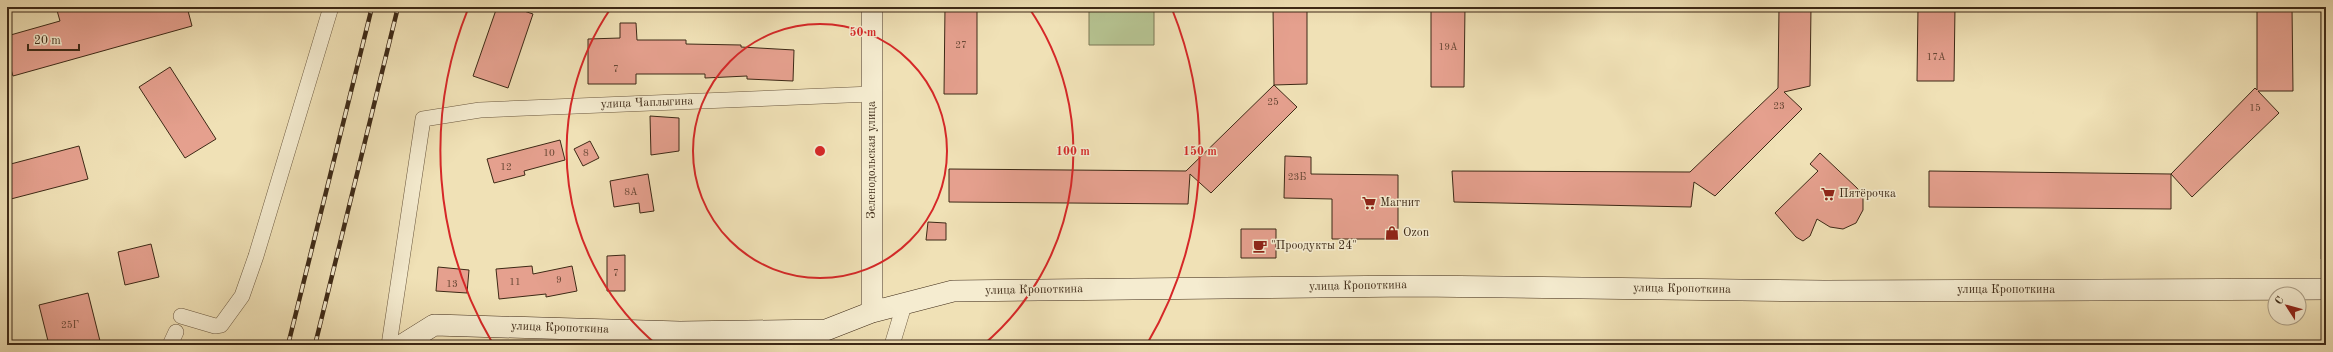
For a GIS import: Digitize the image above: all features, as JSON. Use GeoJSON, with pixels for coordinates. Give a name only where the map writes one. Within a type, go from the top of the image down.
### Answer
{"type":"FeatureCollection","features":[{"type":"Feature","properties":{"kind":"street"},"geometry":{"type":"LineString","coordinates":[[181,316],[215,326],[221,325],[242,296],[292,139],[304,92],[331,7]]}},
{"type":"Feature","properties":{"kind":"street","name":"Зеленодольская улица"},"geometry":{"type":"LineString","coordinates":[[872,7],[872,312]]}},
{"type":"Feature","properties":{"kind":"street","name":"улица Чаплыгина"},"geometry":{"type":"LineString","coordinates":[[389,345],[423,119],[480,110],[872,94]]}},
{"type":"Feature","properties":{"kind":"street","name":"улица Кропоткина"},"geometry":{"type":"LineString","coordinates":[[402,345],[434,325],[680,332],[826,330],[872,312],[905,302],[953,291],[1391,286],[1824,290],[2326,289]]}},
{"type":"Feature","properties":{"kind":"street"},"geometry":{"type":"LineString","coordinates":[[892,345],[905,302]]}},
{"type":"Feature","properties":{"kind":"green space"},"geometry":{"type":"Polygon","coordinates":[[[1089,7],[1154,7],[1154,45],[1089,45],[1089,7]]]}},
{"type":"Feature","properties":{"kind":"green space"},"geometry":{"type":"Polygon","coordinates":[[[2321,7],[2326,7],[2326,258],[2321,259],[2321,7]]]}},
{"type":"Feature","properties":{"kind":"building"},"geometry":{"type":"Polygon","coordinates":[[[56,7],[187,7],[192,26],[13,76],[7,56],[7,36],[60,21],[56,7]]]}},
{"type":"Feature","properties":{"kind":"building"},"geometry":{"type":"Polygon","coordinates":[[[497,7],[512,7],[533,14],[508,88],[473,76],[497,7]]]}},
{"type":"Feature","properties":{"kind":"building"},"geometry":{"type":"Polygon","coordinates":[[[945,7],[977,7],[977,94],[944,94],[945,7]]]}},
{"type":"Feature","properties":{"kind":"building"},"geometry":{"type":"Polygon","coordinates":[[[1273,7],[1307,7],[1307,84],[1274,85],[1273,7]]]}},
{"type":"Feature","properties":{"kind":"building"},"geometry":{"type":"Polygon","coordinates":[[[1431,7],[1465,7],[1464,87],[1431,87],[1431,7]]]}},
{"type":"Feature","properties":{"kind":"building"},"geometry":{"type":"Polygon","coordinates":[[[1779,7],[1811,7],[1810,86],[1784,92],[1802,109],[1715,196],[1694,182],[1691,207],[1454,202],[1452,171],[1690,172],[1778,88],[1779,7]]]}},
{"type":"Feature","properties":{"kind":"building"},"geometry":{"type":"Polygon","coordinates":[[[1918,7],[1955,7],[1954,81],[1917,81],[1918,7]]]}},
{"type":"Feature","properties":{"kind":"building"},"geometry":{"type":"Polygon","coordinates":[[[2257,7],[2292,7],[2293,91],[2258,91],[2279,113],[2192,197],[2171,174],[2255,88],[2257,90],[2257,7]]]}},
{"type":"Feature","properties":{"kind":"building"},"geometry":{"type":"Polygon","coordinates":[[[620,23],[636,23],[637,40],[686,40],[686,44],[741,45],[741,47],[794,50],[793,81],[747,79],[747,76],[705,78],[705,74],[636,74],[636,84],[588,84],[588,39],[620,38],[620,23]]]}},
{"type":"Feature","properties":{"kind":"building"},"geometry":{"type":"Polygon","coordinates":[[[170,67],[216,139],[185,158],[139,87],[170,67]]]}},
{"type":"Feature","properties":{"kind":"building"},"geometry":{"type":"Polygon","coordinates":[[[1274,85],[1297,107],[1211,193],[1190,174],[1188,204],[949,202],[949,169],[1186,171],[1274,85]]]}},
{"type":"Feature","properties":{"kind":"building"},"geometry":{"type":"Polygon","coordinates":[[[650,116],[679,118],[679,151],[651,155],[650,116]]]}},
{"type":"Feature","properties":{"kind":"building"},"geometry":{"type":"Polygon","coordinates":[[[560,140],[565,160],[524,171],[525,175],[494,183],[487,159],[560,140]]]}},
{"type":"Feature","properties":{"kind":"building"},"geometry":{"type":"Polygon","coordinates":[[[590,141],[599,158],[583,166],[574,149],[590,141]]]}},
{"type":"Feature","properties":{"kind":"building"},"geometry":{"type":"Polygon","coordinates":[[[79,146],[88,179],[7,200],[7,165],[79,146]]]}},
{"type":"Feature","properties":{"kind":"building","name":"Пятёрочка"},"geometry":{"type":"Polygon","coordinates":[[[1820,153],[1857,188],[1863,196],[1863,210],[1856,223],[1843,229],[1830,227],[1817,219],[1810,236],[1803,241],[1796,237],[1775,213],[1818,171],[1810,164],[1820,153]]]}},
{"type":"Feature","properties":{"kind":"building"},"geometry":{"type":"Polygon","coordinates":[[[1285,156],[1311,157],[1311,174],[1398,175],[1398,239],[1332,239],[1332,199],[1284,198],[1285,156]]]}},
{"type":"Feature","properties":{"kind":"building"},"geometry":{"type":"Polygon","coordinates":[[[1929,171],[2171,174],[2171,209],[1929,207],[1929,171]]]}},
{"type":"Feature","properties":{"kind":"building"},"geometry":{"type":"Polygon","coordinates":[[[648,174],[654,211],[640,213],[639,203],[614,207],[610,181],[648,174]]]}},
{"type":"Feature","properties":{"kind":"building"},"geometry":{"type":"Polygon","coordinates":[[[928,222],[946,223],[946,240],[926,240],[928,222]]]}},
{"type":"Feature","properties":{"kind":"building"},"geometry":{"type":"Polygon","coordinates":[[[1241,229],[1276,229],[1276,258],[1241,258],[1241,229]]]}},
{"type":"Feature","properties":{"kind":"building"},"geometry":{"type":"Polygon","coordinates":[[[151,244],[159,277],[125,285],[118,252],[151,244]]]}},
{"type":"Feature","properties":{"kind":"building"},"geometry":{"type":"Polygon","coordinates":[[[625,255],[625,291],[607,291],[607,256],[625,255]]]}},
{"type":"Feature","properties":{"kind":"building"},"geometry":{"type":"Polygon","coordinates":[[[532,266],[533,274],[572,266],[577,291],[546,297],[546,294],[499,299],[496,269],[532,266]]]}},
{"type":"Feature","properties":{"kind":"building"},"geometry":{"type":"Polygon","coordinates":[[[438,267],[469,270],[467,293],[436,291],[438,267]]]}},
{"type":"Feature","properties":{"kind":"building"},"geometry":{"type":"Polygon","coordinates":[[[88,293],[101,345],[49,345],[39,305],[88,293]]]}},
{"type":"Feature","properties":{"kind":"railway"},"geometry":{"type":"LineString","coordinates":[[288,345],[372,7]]}},
{"type":"Feature","properties":{"kind":"railway"},"geometry":{"type":"LineString","coordinates":[[315,345],[398,7]]}},
{"type":"Feature","properties":{"kind":"place","name":"Пятёрочка"},"geometry":{"type":"Point","coordinates":[1828,194]}},
{"type":"Feature","properties":{"kind":"place","name":"Магнит"},"geometry":{"type":"Point","coordinates":[1369,203]}},
{"type":"Feature","properties":{"kind":"place","name":"Ozon"},"geometry":{"type":"Point","coordinates":[1392,233]}},
{"type":"Feature","properties":{"kind":"place","name":"\"Проодукты 24\""},"geometry":{"type":"Point","coordinates":[1260,246]}}]}
